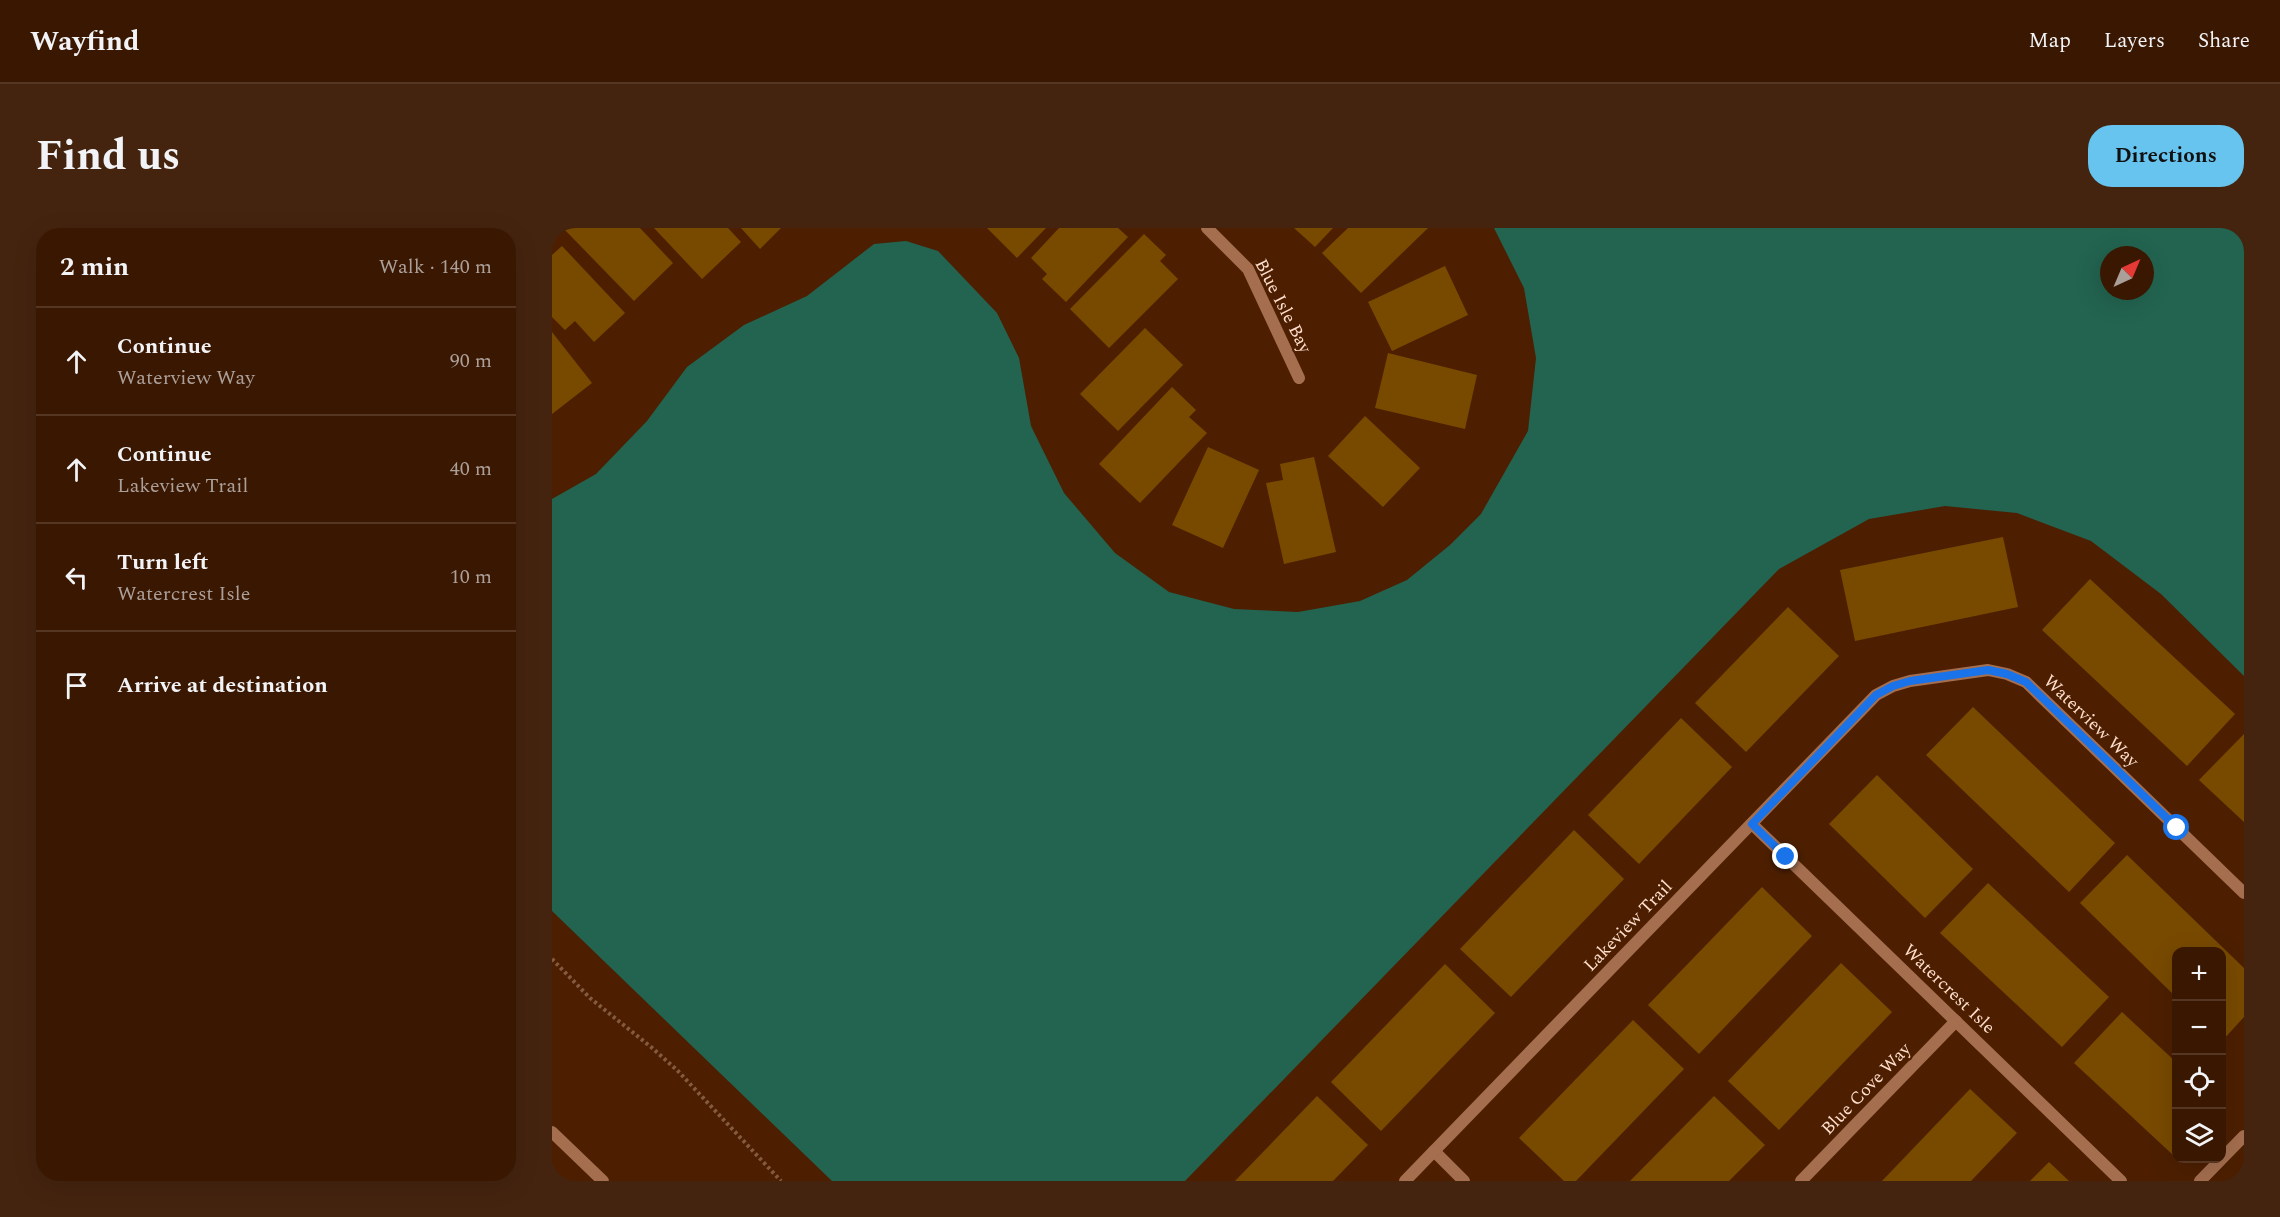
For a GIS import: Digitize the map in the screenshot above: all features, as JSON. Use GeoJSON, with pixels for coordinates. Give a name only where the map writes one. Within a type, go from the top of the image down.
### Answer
{"type":"FeatureCollection","features":[{"type":"Feature","properties":{"kind":"street","name":"Blue Isle Bay"},"geometry":{"type":"LineString","coordinates":[[1207,228],[1248,269],[1299,378]]}},
{"type":"Feature","properties":{"kind":"street","name":"Waterview Way"},"geometry":{"type":"LineString","coordinates":[[1876,695],[1893,686],[1910,681],[1988,670],[2007,674],[2026,682],[2244,893]]}},
{"type":"Feature","properties":{"kind":"street","name":"Lakeview Trail"},"geometry":{"type":"LineString","coordinates":[[1405,1181],[1876,695]]}},
{"type":"Feature","properties":{"kind":"street","name":"Watercrest Isle"},"geometry":{"type":"LineString","coordinates":[[1752,824],[2121,1181]]}},
{"type":"Feature","properties":{"kind":"street","name":"Blue Cove Way"},"geometry":{"type":"LineString","coordinates":[[1801,1181],[1956,1021]]}},
{"type":"Feature","properties":{"kind":"street"},"geometry":{"type":"LineString","coordinates":[[552,1132],[603,1181]]}},
{"type":"Feature","properties":{"kind":"street"},"geometry":{"type":"LineString","coordinates":[[2200,1181],[2244,1136]]}},
{"type":"Feature","properties":{"kind":"street"},"geometry":{"type":"LineString","coordinates":[[1434,1151],[1464,1181]]}},
{"type":"Feature","properties":{"kind":"path"},"geometry":{"type":"LineString","coordinates":[[552,959],[590,998],[677,1070],[781,1181]]}},
{"type":"Feature","properties":{"kind":"shaded area"},"geometry":{"type":"Polygon","coordinates":[[[1494,228],[2244,228],[2244,676],[2161,594],[2091,541],[2017,513],[1945,506],[1869,519],[1779,569],[1185,1181],[832,1181],[552,911],[552,499],[596,474],[647,421],[687,367],[744,325],[807,296],[874,244],[906,241],[938,251],[997,313],[1019,358],[1031,426],[1064,493],[1115,553],[1169,592],[1234,609],[1298,612],[1360,601],[1407,580],[1450,545],[1481,514],[1528,431],[1536,358],[1524,288],[1494,228]]]}},
{"type":"Feature","properties":{"kind":"building"},"geometry":{"type":"Polygon","coordinates":[[[563,228],[640,228],[673,263],[634,301],[563,228]]]}},
{"type":"Feature","properties":{"kind":"building"},"geometry":{"type":"Polygon","coordinates":[[[654,228],[728,228],[741,242],[702,279],[654,228]]]}},
{"type":"Feature","properties":{"kind":"building"},"geometry":{"type":"Polygon","coordinates":[[[741,228],[781,228],[760,249],[741,228]]]}},
{"type":"Feature","properties":{"kind":"building"},"geometry":{"type":"Polygon","coordinates":[[[987,228],[1046,228],[1017,258],[987,228]]]}},
{"type":"Feature","properties":{"kind":"building"},"geometry":{"type":"Polygon","coordinates":[[[1059,228],[1118,228],[1128,237],[1066,302],[1042,279],[1047,274],[1031,258],[1059,228]]]}},
{"type":"Feature","properties":{"kind":"building"},"geometry":{"type":"Polygon","coordinates":[[[1294,228],[1333,228],[1315,247],[1294,228]]]}},
{"type":"Feature","properties":{"kind":"building"},"geometry":{"type":"Polygon","coordinates":[[[1348,228],[1428,228],[1361,293],[1322,253],[1348,228]]]}},
{"type":"Feature","properties":{"kind":"building"},"geometry":{"type":"Polygon","coordinates":[[[1144,234],[1166,255],[1160,261],[1178,279],[1109,348],[1070,309],[1144,234]]]}},
{"type":"Feature","properties":{"kind":"building"},"geometry":{"type":"Polygon","coordinates":[[[562,246],[625,313],[594,342],[575,321],[565,330],[552,317],[552,255],[562,246]]]}},
{"type":"Feature","properties":{"kind":"building"},"geometry":{"type":"Polygon","coordinates":[[[1445,266],[1468,315],[1392,351],[1368,302],[1445,266]]]}},
{"type":"Feature","properties":{"kind":"building"},"geometry":{"type":"Polygon","coordinates":[[[1145,328],[1183,365],[1118,431],[1080,394],[1145,328]]]}},
{"type":"Feature","properties":{"kind":"building"},"geometry":{"type":"Polygon","coordinates":[[[552,332],[592,383],[552,414],[552,332]]]}},
{"type":"Feature","properties":{"kind":"building"},"geometry":{"type":"Polygon","coordinates":[[[1388,353],[1477,375],[1465,429],[1375,408],[1388,353]]]}},
{"type":"Feature","properties":{"kind":"building"},"geometry":{"type":"Polygon","coordinates":[[[1172,387],[1196,410],[1189,417],[1207,433],[1140,503],[1099,464],[1172,387]]]}},
{"type":"Feature","properties":{"kind":"building"},"geometry":{"type":"Polygon","coordinates":[[[1365,416],[1420,468],[1383,507],[1328,456],[1365,416]]]}},
{"type":"Feature","properties":{"kind":"building"},"geometry":{"type":"Polygon","coordinates":[[[1208,447],[1259,470],[1223,548],[1172,525],[1208,447]]]}},
{"type":"Feature","properties":{"kind":"building"},"geometry":{"type":"Polygon","coordinates":[[[1314,457],[1336,552],[1284,564],[1266,483],[1283,480],[1280,464],[1314,457]]]}},
{"type":"Feature","properties":{"kind":"building"},"geometry":{"type":"Polygon","coordinates":[[[2003,537],[2018,607],[1855,641],[1840,570],[2003,537]]]}},
{"type":"Feature","properties":{"kind":"building"},"geometry":{"type":"Polygon","coordinates":[[[2090,579],[2235,714],[2187,766],[2042,630],[2090,579]]]}},
{"type":"Feature","properties":{"kind":"building"},"geometry":{"type":"Polygon","coordinates":[[[1788,607],[1839,656],[1746,752],[1695,703],[1788,607]]]}},
{"type":"Feature","properties":{"kind":"building"},"geometry":{"type":"Polygon","coordinates":[[[1973,707],[2115,843],[2069,892],[1926,755],[1973,707]]]}},
{"type":"Feature","properties":{"kind":"building"},"geometry":{"type":"Polygon","coordinates":[[[1681,718],[1732,767],[1639,864],[1588,815],[1681,718]]]}},
{"type":"Feature","properties":{"kind":"building"},"geometry":{"type":"Polygon","coordinates":[[[2244,734],[2244,822],[2199,780],[2244,734]]]}},
{"type":"Feature","properties":{"kind":"building"},"geometry":{"type":"Polygon","coordinates":[[[1877,775],[1973,869],[1925,918],[1829,824],[1877,775]]]}},
{"type":"Feature","properties":{"kind":"building"},"geometry":{"type":"Polygon","coordinates":[[[1574,830],[1624,879],[1511,997],[1460,949],[1574,830]]]}},
{"type":"Feature","properties":{"kind":"building"},"geometry":{"type":"Polygon","coordinates":[[[2127,855],[2222,947],[2172,947],[2172,993],[2080,903],[2127,855]]]}},
{"type":"Feature","properties":{"kind":"building"},"geometry":{"type":"Polygon","coordinates":[[[1988,883],[2109,997],[2062,1047],[1940,933],[1988,883]]]}},
{"type":"Feature","properties":{"kind":"building"},"geometry":{"type":"Polygon","coordinates":[[[1762,887],[1812,936],[1699,1054],[1648,1005],[1762,887]]]}},
{"type":"Feature","properties":{"kind":"building"},"geometry":{"type":"Polygon","coordinates":[[[2226,951],[2244,968],[2244,1017],[2226,1037],[2226,951]]]}},
{"type":"Feature","properties":{"kind":"building"},"geometry":{"type":"Polygon","coordinates":[[[1841,963],[1892,1012],[1779,1130],[1728,1081],[1841,963]]]}},
{"type":"Feature","properties":{"kind":"building"},"geometry":{"type":"Polygon","coordinates":[[[1445,964],[1495,1013],[1381,1131],[1331,1082],[1445,964]]]}},
{"type":"Feature","properties":{"kind":"building"},"geometry":{"type":"Polygon","coordinates":[[[2122,1012],[2172,1058],[2172,1154],[2074,1063],[2122,1012]]]}},
{"type":"Feature","properties":{"kind":"building"},"geometry":{"type":"Polygon","coordinates":[[[1633,1020],[1684,1069],[1576,1181],[1564,1181],[1519,1138],[1633,1020]]]}},
{"type":"Feature","properties":{"kind":"building"},"geometry":{"type":"Polygon","coordinates":[[[1970,1089],[2017,1133],[1971,1181],[1882,1181],[1970,1089]]]}},
{"type":"Feature","properties":{"kind":"building"},"geometry":{"type":"Polygon","coordinates":[[[1317,1096],[1368,1145],[1333,1181],[1235,1181],[1317,1096]]]}},
{"type":"Feature","properties":{"kind":"building"},"geometry":{"type":"Polygon","coordinates":[[[1714,1096],[1765,1145],[1729,1181],[1630,1181],[1714,1096]]]}},
{"type":"Feature","properties":{"kind":"building"},"geometry":{"type":"Polygon","coordinates":[[[2049,1162],[2069,1181],[2030,1181],[2049,1162]]]}},
{"type":"Feature","properties":{"kind":"route"},"geometry":{"type":"LineString","coordinates":[[1786,857],[1752,824],[1876,695],[1893,686],[1910,681],[1988,670],[2007,674],[2026,682],[2177,828]]}}]}
